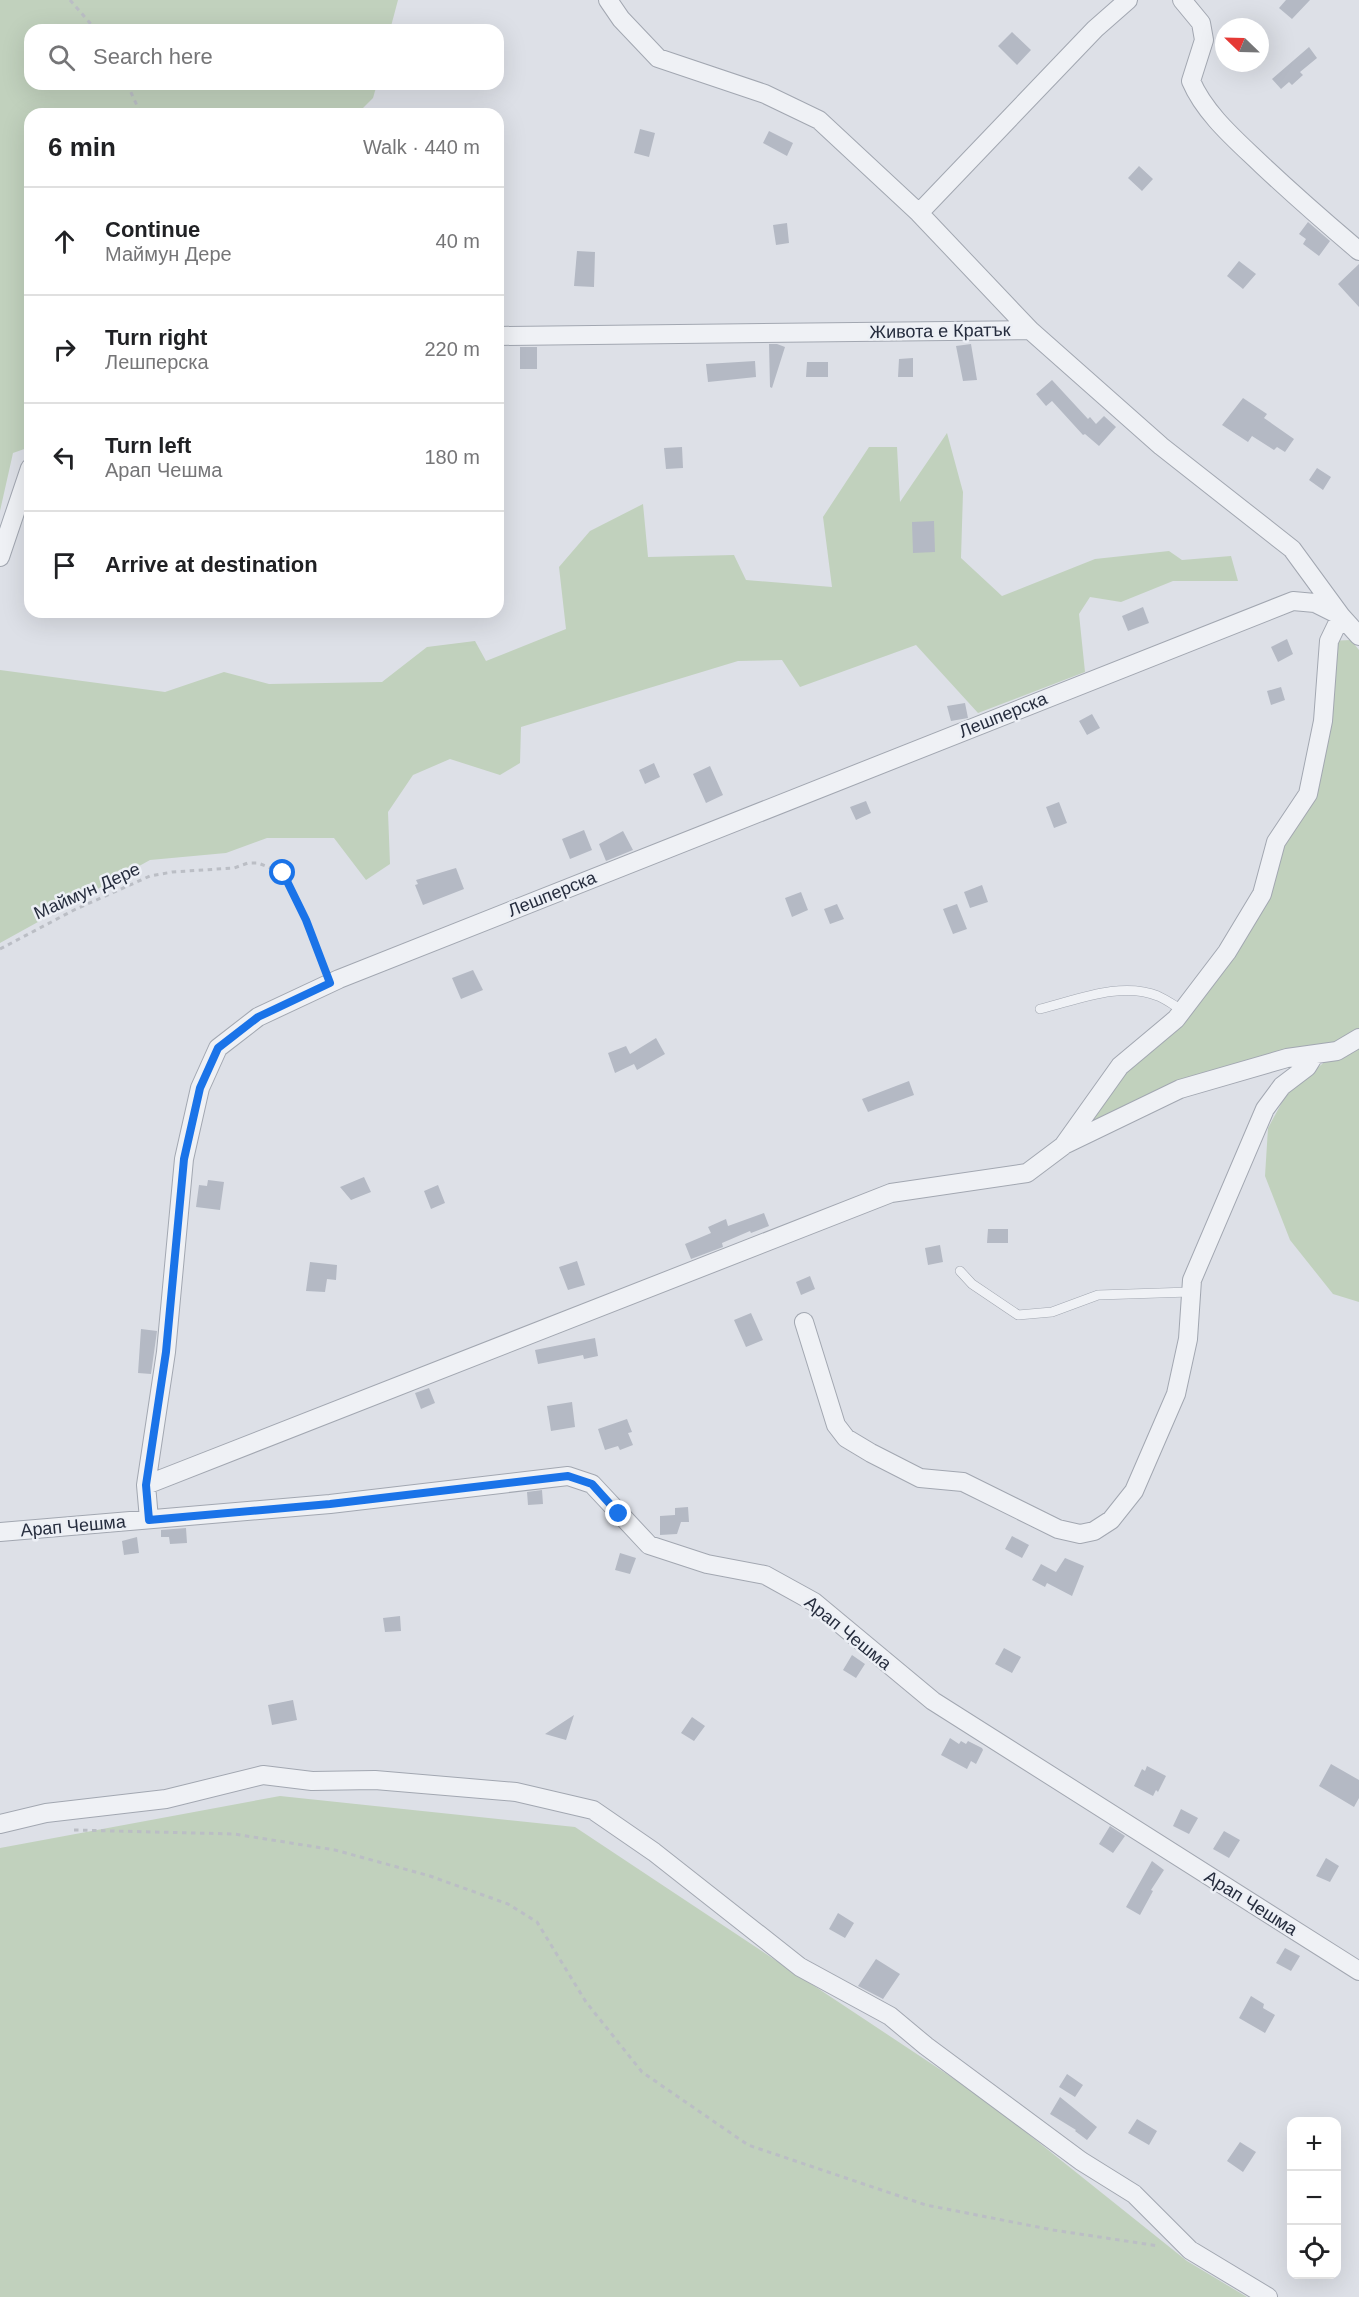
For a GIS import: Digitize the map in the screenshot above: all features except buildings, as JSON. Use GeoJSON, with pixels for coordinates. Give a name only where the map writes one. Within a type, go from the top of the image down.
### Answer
{"type":"FeatureCollection","features":[{"type":"Feature","properties":{"kind":"street"},"geometry":{"type":"LineString","coordinates":[[608,0],[621,20],[658,58],[765,94],[819,120],[919,213],[1030,330]]}},
{"type":"Feature","properties":{"kind":"street"},"geometry":{"type":"LineString","coordinates":[[919,213],[1095,28],[1128,0]]}},
{"type":"Feature","properties":{"kind":"street"},"geometry":{"type":"LineString","coordinates":[[1182,0],[1201,23],[1204,40],[1191,81],[1198,98],[1239,143],[1311,211],[1359,251]]}},
{"type":"Feature","properties":{"kind":"street","name":"Живота е Кратък"},"geometry":{"type":"LineString","coordinates":[[504,336],[1030,330],[1161,446],[1292,549],[1341,616],[1359,636]]}},
{"type":"Feature","properties":{"kind":"street"},"geometry":{"type":"LineString","coordinates":[[0,557],[24,486]]}},
{"type":"Feature","properties":{"kind":"street","name":"Лешперска"},"geometry":{"type":"LineString","coordinates":[[149,1520],[146,1485],[166,1352],[184,1159],[200,1088],[218,1048],[258,1017],[330,983],[1293,601],[1315,603],[1341,616]]}},
{"type":"Feature","properties":{"kind":"street"},"geometry":{"type":"LineString","coordinates":[[1063,1146],[1120,1066],[1176,1018],[1227,952],[1262,894],[1276,842],[1308,795],[1323,720],[1329,641],[1341,616]]}},
{"type":"Feature","properties":{"kind":"street"},"geometry":{"type":"LineString","coordinates":[[146,1485],[891,1193],[1027,1173],[1063,1146],[1180,1089],[1287,1058],[1337,1051],[1359,1038]]}},
{"type":"Feature","properties":{"kind":"street"},"geometry":{"type":"LineString","coordinates":[[804,1322],[836,1425],[846,1438],[920,1478],[963,1482],[1058,1529],[1080,1534],[1094,1531],[1111,1520],[1134,1491],[1176,1394],[1188,1339],[1192,1280],[1265,1108],[1282,1086],[1307,1066],[1315,1054]]}},
{"type":"Feature","properties":{"kind":"street","name":"Арап Чешма"},"geometry":{"type":"LineString","coordinates":[[0,1532],[330,1504],[568,1476],[592,1484],[649,1545],[707,1564],[765,1575],[814,1602],[933,1701],[1359,1971]]}},
{"type":"Feature","properties":{"kind":"street"},"geometry":{"type":"LineString","coordinates":[[0,1824],[46,1813],[166,1799],[263,1775],[312,1781],[375,1780],[516,1792],[593,1809],[654,1852],[800,1967],[890,2016],[926,2046],[1082,2161],[1134,2194],[1190,2250],[1268,2297]]}},
{"type":"Feature","properties":{"kind":"lane"},"geometry":{"type":"LineString","coordinates":[[1041,1009],[1113,991],[1129,990],[1157,996],[1182,1010]]}},
{"type":"Feature","properties":{"kind":"lane"},"geometry":{"type":"LineString","coordinates":[[960,1271],[972,1284],[1018,1315],[1052,1312],[1098,1295],[1190,1292]]}},
{"type":"Feature","properties":{"kind":"path"},"geometry":{"type":"LineString","coordinates":[[70,0],[91,24]]}},
{"type":"Feature","properties":{"kind":"path"},"geometry":{"type":"LineString","coordinates":[[130,90],[138,108]]}},
{"type":"Feature","properties":{"kind":"path","name":"Маймун Дере"},"geometry":{"type":"LineString","coordinates":[[0,949],[74,909],[150,876],[258,863],[283,873],[306,920],[330,983]]}},
{"type":"Feature","properties":{"kind":"path"},"geometry":{"type":"LineString","coordinates":[[73,1830],[234,1834],[335,1850],[430,1876],[508,1904],[537,1922],[586,2002],[642,2072],[748,2145],[926,2205],[1053,2230],[1190,2250]]}},
{"type":"Feature","properties":{"kind":"green space"},"geometry":{"type":"Polygon","coordinates":[[[0,0],[398,0],[392,24],[24,24],[24,90],[375,90],[373,98],[363,108],[24,108],[24,449],[13,453],[0,511],[0,0]]]}},
{"type":"Feature","properties":{"kind":"green space"},"geometry":{"type":"Polygon","coordinates":[[[947,433],[963,492],[961,558],[1002,596],[1095,559],[1169,551],[1182,560],[1231,556],[1238,581],[1173,581],[1121,602],[1090,597],[1079,614],[1085,672],[978,713],[916,645],[800,687],[782,660],[738,661],[521,727],[520,763],[500,775],[450,759],[413,775],[388,812],[390,864],[366,880],[334,838],[267,838],[226,853],[150,860],[0,943],[0,670],[165,692],[224,672],[269,684],[382,682],[427,647],[475,641],[486,661],[566,629],[559,567],[590,531],[643,504],[648,557],[734,555],[746,580],[832,587],[823,517],[869,447],[897,447],[900,502],[947,433]]]}},
{"type":"Feature","properties":{"kind":"green space"},"geometry":{"type":"Polygon","coordinates":[[[1351,640],[1359,650],[1359,1302],[1333,1294],[1290,1240],[1265,1176],[1268,1128],[1286,1095],[1336,1052],[1180,1089],[1063,1146],[1227,952],[1308,794],[1329,641],[1351,640]]]}},
{"type":"Feature","properties":{"kind":"green space"},"geometry":{"type":"Polygon","coordinates":[[[280,1796],[575,1827],[983,2098],[1187,2261],[1247,2297],[0,2297],[0,1848],[280,1796]]]}},
{"type":"Feature","properties":{"kind":"route"},"geometry":{"type":"LineString","coordinates":[[283,873],[306,920],[330,983],[258,1017],[218,1048],[200,1088],[184,1159],[166,1352],[146,1485],[149,1520],[330,1504],[568,1476],[592,1484],[619,1514]]}}]}
